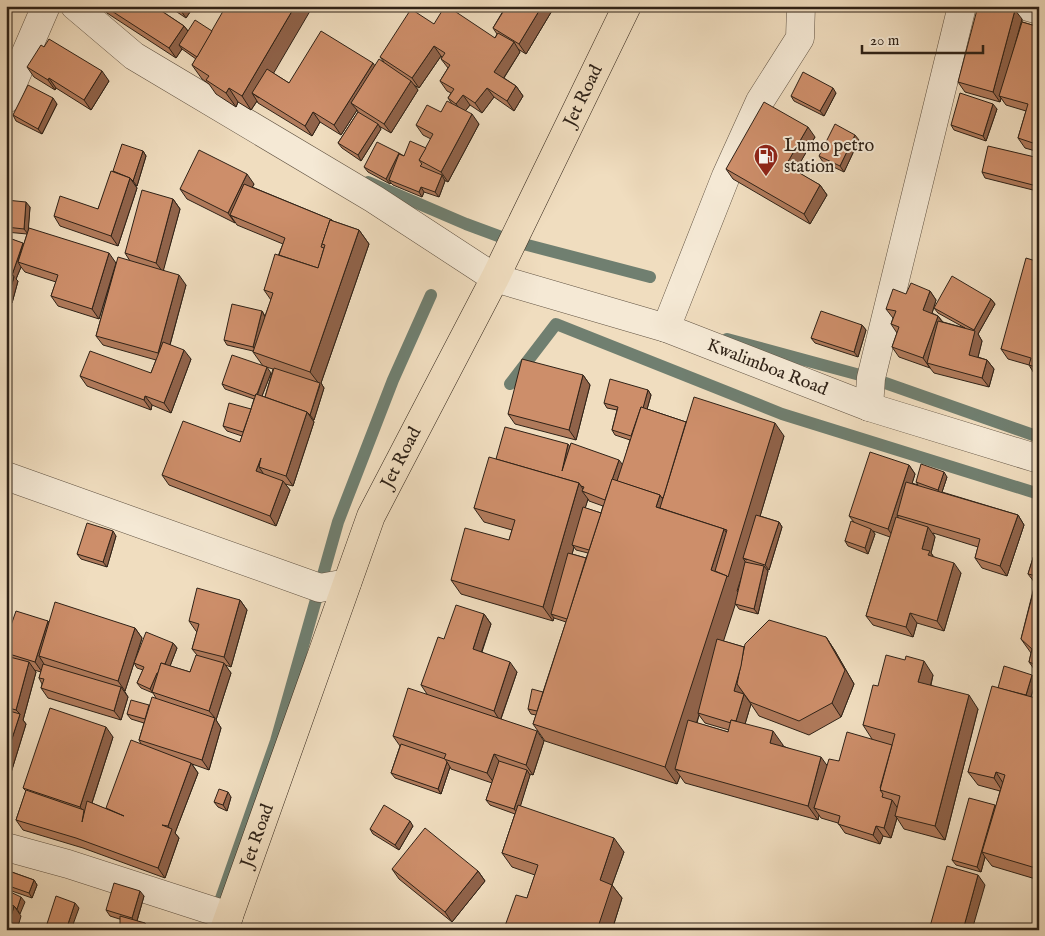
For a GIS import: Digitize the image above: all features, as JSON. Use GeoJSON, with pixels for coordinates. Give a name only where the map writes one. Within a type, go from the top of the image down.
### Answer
{"type":"FeatureCollection","features":[{"type":"Feature","properties":{"kind":"main road","name":"Jet Road"},"geometry":{"type":"LineString","coordinates":[[227,923],[371,516],[495,278],[627,6]]}},
{"type":"Feature","properties":{"kind":"street"},"geometry":{"type":"LineString","coordinates":[[6,99],[46,6]]}},
{"type":"Feature","properties":{"kind":"street","name":"Kwalimboa Road"},"geometry":{"type":"LineString","coordinates":[[76,6],[134,56],[374,199],[495,278],[666,328],[869,407],[1039,459]]}},
{"type":"Feature","properties":{"kind":"street"},"geometry":{"type":"LineString","coordinates":[[666,328],[726,176],[756,109],[800,38],[801,6]]}},
{"type":"Feature","properties":{"kind":"street"},"geometry":{"type":"LineString","coordinates":[[869,407],[871,378],[962,6]]}},
{"type":"Feature","properties":{"kind":"street"},"geometry":{"type":"LineString","coordinates":[[1026,6],[1039,10]]}},
{"type":"Feature","properties":{"kind":"street"},"geometry":{"type":"LineString","coordinates":[[6,476],[320,588],[347,583]]}},
{"type":"Feature","properties":{"kind":"street"},"geometry":{"type":"LineString","coordinates":[[6,847],[77,867],[227,923]]}},
{"type":"Feature","properties":{"kind":"building"},"geometry":{"type":"Polygon","coordinates":[[[104,6],[154,6],[184,26],[169,48],[104,6]]]}},
{"type":"Feature","properties":{"kind":"building"},"geometry":{"type":"Polygon","coordinates":[[[226,6],[295,6],[242,96],[229,88],[226,93],[206,80],[209,76],[192,65],[226,6]]]}},
{"type":"Feature","properties":{"kind":"building"},"geometry":{"type":"Polygon","coordinates":[[[445,6],[495,38],[498,33],[514,42],[494,72],[516,86],[507,101],[487,88],[475,103],[463,95],[456,104],[448,98],[454,89],[440,81],[450,65],[441,59],[445,53],[434,46],[412,78],[380,57],[411,9],[434,24],[445,6]]]}},
{"type":"Feature","properties":{"kind":"building"},"geometry":{"type":"Polygon","coordinates":[[[505,6],[542,6],[519,44],[493,28],[505,6]]]}},
{"type":"Feature","properties":{"kind":"building"},"geometry":{"type":"Polygon","coordinates":[[[978,6],[1004,6],[1015,10],[993,92],[958,82],[978,6]]]}},
{"type":"Feature","properties":{"kind":"building"},"geometry":{"type":"Polygon","coordinates":[[[195,20],[212,31],[197,57],[179,45],[195,20]]]}},
{"type":"Feature","properties":{"kind":"building"},"geometry":{"type":"Polygon","coordinates":[[[1022,22],[1039,27],[1039,145],[1018,138],[1028,104],[999,96],[1022,22]]]}},
{"type":"Feature","properties":{"kind":"building"},"geometry":{"type":"Polygon","coordinates":[[[321,31],[373,63],[334,125],[313,112],[305,126],[252,93],[267,69],[289,83],[321,31]]]}},
{"type":"Feature","properties":{"kind":"building"},"geometry":{"type":"Polygon","coordinates":[[[49,39],[102,71],[84,100],[49,78],[48,80],[27,67],[41,45],[44,47],[49,39]]]}},
{"type":"Feature","properties":{"kind":"building"},"geometry":{"type":"Polygon","coordinates":[[[379,59],[411,81],[384,124],[351,103],[379,59]]]}},
{"type":"Feature","properties":{"kind":"building"},"geometry":{"type":"Polygon","coordinates":[[[803,72],[833,88],[820,111],[791,96],[803,72]]]}},
{"type":"Feature","properties":{"kind":"building"},"geometry":{"type":"Polygon","coordinates":[[[28,85],[53,98],[38,129],[13,115],[28,85]]]}},
{"type":"Feature","properties":{"kind":"building"},"geometry":{"type":"Polygon","coordinates":[[[960,93],[993,104],[983,136],[951,125],[960,93]]]}},
{"type":"Feature","properties":{"kind":"building"},"geometry":{"type":"Polygon","coordinates":[[[447,101],[472,114],[441,172],[419,160],[433,134],[416,125],[427,105],[441,112],[447,101]]]}},
{"type":"Feature","properties":{"kind":"building"},"geometry":{"type":"Polygon","coordinates":[[[764,102],[808,127],[786,165],[820,185],[804,214],[726,169],[764,102]]]}},
{"type":"Feature","properties":{"kind":"building"},"geometry":{"type":"Polygon","coordinates":[[[358,112],[378,124],[358,155],[338,143],[358,112]]]}},
{"type":"Feature","properties":{"kind":"building"},"geometry":{"type":"Polygon","coordinates":[[[835,124],[855,135],[840,166],[819,156],[835,124]]]}},
{"type":"Feature","properties":{"kind":"building"},"geometry":{"type":"Polygon","coordinates":[[[410,141],[426,148],[419,160],[422,164],[420,166],[442,175],[435,192],[421,187],[419,192],[389,180],[399,154],[404,156],[410,141]]]}},
{"type":"Feature","properties":{"kind":"building"},"geometry":{"type":"Polygon","coordinates":[[[377,142],[399,153],[386,179],[364,167],[377,142]]]}},
{"type":"Feature","properties":{"kind":"building"},"geometry":{"type":"Polygon","coordinates":[[[122,144],[143,151],[133,181],[113,171],[122,144]]]}},
{"type":"Feature","properties":{"kind":"building"},"geometry":{"type":"Polygon","coordinates":[[[988,146],[1039,158],[1033,185],[982,172],[988,146]]]}},
{"type":"Feature","properties":{"kind":"building"},"geometry":{"type":"Polygon","coordinates":[[[199,150],[247,174],[228,213],[180,189],[199,150]]]}},
{"type":"Feature","properties":{"kind":"building"},"geometry":{"type":"Polygon","coordinates":[[[111,171],[130,178],[111,236],[54,216],[60,196],[98,209],[111,171]]]}},
{"type":"Feature","properties":{"kind":"building"},"geometry":{"type":"Polygon","coordinates":[[[244,184],[332,220],[330,220],[321,247],[324,248],[318,268],[279,255],[285,238],[230,215],[244,184]]]}},
{"type":"Feature","properties":{"kind":"building"},"geometry":{"type":"Polygon","coordinates":[[[142,190],[173,199],[156,263],[125,253],[142,190]]]}},
{"type":"Feature","properties":{"kind":"building"},"geometry":{"type":"Polygon","coordinates":[[[6,200],[26,202],[24,229],[6,227],[6,200]]]}},
{"type":"Feature","properties":{"kind":"building"},"geometry":{"type":"Polygon","coordinates":[[[330,220],[359,230],[310,372],[253,352],[273,293],[264,290],[275,254],[318,268],[325,245],[322,244],[330,220]]]}},
{"type":"Feature","properties":{"kind":"building"},"geometry":{"type":"Polygon","coordinates":[[[29,228],[109,253],[92,309],[51,296],[58,275],[18,262],[29,228]]]}},
{"type":"Feature","properties":{"kind":"building"},"geometry":{"type":"Polygon","coordinates":[[[6,237],[23,243],[12,275],[6,273],[6,237]]]}},
{"type":"Feature","properties":{"kind":"building"},"geometry":{"type":"Polygon","coordinates":[[[118,257],[179,275],[158,353],[96,336],[118,257]]]}},
{"type":"Feature","properties":{"kind":"building"},"geometry":{"type":"Polygon","coordinates":[[[1026,258],[1039,262],[1039,368],[1029,365],[1031,358],[1001,349],[1026,258]]]}},
{"type":"Feature","properties":{"kind":"building"},"geometry":{"type":"Polygon","coordinates":[[[6,274],[14,276],[8,298],[6,298],[6,274]]]}},
{"type":"Feature","properties":{"kind":"building"},"geometry":{"type":"Polygon","coordinates":[[[952,276],[991,299],[974,330],[934,308],[952,276]]]}},
{"type":"Feature","properties":{"kind":"building"},"geometry":{"type":"Polygon","coordinates":[[[911,283],[930,291],[923,310],[938,316],[923,358],[892,347],[899,327],[891,324],[896,311],[886,309],[893,289],[906,294],[911,283]]]}},
{"type":"Feature","properties":{"kind":"building"},"geometry":{"type":"Polygon","coordinates":[[[232,304],[262,311],[253,347],[224,340],[232,304]]]}},
{"type":"Feature","properties":{"kind":"building"},"geometry":{"type":"Polygon","coordinates":[[[821,311],[862,325],[854,352],[811,338],[821,311]]]}},
{"type":"Feature","properties":{"kind":"building"},"geometry":{"type":"Polygon","coordinates":[[[938,321],[975,331],[969,355],[987,360],[982,378],[927,363],[938,321]]]}},
{"type":"Feature","properties":{"kind":"building"},"geometry":{"type":"Polygon","coordinates":[[[163,342],[184,350],[164,403],[145,396],[144,400],[80,376],[90,351],[151,373],[163,342]]]}},
{"type":"Feature","properties":{"kind":"building"},"geometry":{"type":"Polygon","coordinates":[[[232,355],[267,367],[255,396],[222,384],[232,355]]]}},
{"type":"Feature","properties":{"kind":"building"},"geometry":{"type":"Polygon","coordinates":[[[522,359],[583,375],[569,430],[508,414],[522,359]]]}},
{"type":"Feature","properties":{"kind":"building"},"geometry":{"type":"Polygon","coordinates":[[[274,368],[320,383],[310,415],[307,412],[265,397],[274,368]]]}},
{"type":"Feature","properties":{"kind":"building"},"geometry":{"type":"Polygon","coordinates":[[[610,379],[648,390],[643,408],[641,407],[631,436],[612,430],[618,407],[604,403],[610,379]]]}},
{"type":"Feature","properties":{"kind":"building"},"geometry":{"type":"Polygon","coordinates":[[[256,394],[307,412],[286,476],[259,467],[261,458],[256,471],[283,481],[270,516],[162,475],[183,421],[240,442],[256,394]]]}},
{"type":"Feature","properties":{"kind":"building"},"geometry":{"type":"Polygon","coordinates":[[[694,397],[775,423],[728,577],[715,571],[727,530],[660,508],[694,397]]]}},
{"type":"Feature","properties":{"kind":"building"},"geometry":{"type":"Polygon","coordinates":[[[229,403],[251,409],[243,432],[223,426],[229,403]]]}},
{"type":"Feature","properties":{"kind":"building"},"geometry":{"type":"Polygon","coordinates":[[[641,407],[686,422],[663,498],[660,495],[617,481],[641,407]]]}},
{"type":"Feature","properties":{"kind":"building"},"geometry":{"type":"Polygon","coordinates":[[[505,427],[568,444],[562,471],[571,443],[619,460],[605,500],[582,491],[584,487],[579,483],[496,459],[505,427]]]}},
{"type":"Feature","properties":{"kind":"building"},"geometry":{"type":"Polygon","coordinates":[[[870,452],[909,465],[888,529],[849,516],[870,452]]]}},
{"type":"Feature","properties":{"kind":"building"},"geometry":{"type":"Polygon","coordinates":[[[489,457],[579,483],[543,607],[451,580],[465,528],[509,540],[515,520],[474,508],[489,457]]]}},
{"type":"Feature","properties":{"kind":"building"},"geometry":{"type":"Polygon","coordinates":[[[921,464],[944,472],[938,490],[916,482],[921,464]]]}},
{"type":"Feature","properties":{"kind":"building"},"geometry":{"type":"Polygon","coordinates":[[[612,479],[660,495],[656,507],[724,529],[711,570],[727,576],[665,767],[533,724],[612,479]]]}},
{"type":"Feature","properties":{"kind":"building"},"geometry":{"type":"Polygon","coordinates":[[[906,482],[1018,515],[1000,566],[975,558],[980,539],[897,515],[906,482]]]}},
{"type":"Feature","properties":{"kind":"building"},"geometry":{"type":"Polygon","coordinates":[[[583,507],[601,513],[589,550],[572,545],[583,507]]]}},
{"type":"Feature","properties":{"kind":"building"},"geometry":{"type":"Polygon","coordinates":[[[756,515],[779,522],[765,565],[743,558],[756,515]]]}},
{"type":"Feature","properties":{"kind":"building"},"geometry":{"type":"Polygon","coordinates":[[[896,517],[928,527],[922,549],[930,551],[928,555],[954,563],[937,621],[910,613],[906,627],[866,616],[896,517]]]}},
{"type":"Feature","properties":{"kind":"building"},"geometry":{"type":"Polygon","coordinates":[[[851,521],[871,529],[865,548],[845,541],[851,521]]]}},
{"type":"Feature","properties":{"kind":"building"},"geometry":{"type":"Polygon","coordinates":[[[87,523],[113,531],[103,562],[77,554],[87,523]]]}},
{"type":"Feature","properties":{"kind":"building"},"geometry":{"type":"Polygon","coordinates":[[[1039,539],[1039,570],[1037,576],[1028,574],[1039,539]]]}},
{"type":"Feature","properties":{"kind":"building"},"geometry":{"type":"Polygon","coordinates":[[[568,553],[586,558],[567,619],[551,614],[568,553]]]}},
{"type":"Feature","properties":{"kind":"building"},"geometry":{"type":"Polygon","coordinates":[[[745,562],[764,566],[754,609],[735,604],[745,562]]]}},
{"type":"Feature","properties":{"kind":"building"},"geometry":{"type":"Polygon","coordinates":[[[1039,570],[1039,666],[1029,662],[1032,649],[1021,639],[1039,570]]]}},
{"type":"Feature","properties":{"kind":"building"},"geometry":{"type":"Polygon","coordinates":[[[197,588],[240,600],[224,657],[192,649],[199,624],[189,621],[197,588]]]}},
{"type":"Feature","properties":{"kind":"building"},"geometry":{"type":"Polygon","coordinates":[[[55,602],[135,628],[118,681],[39,656],[55,602]]]}},
{"type":"Feature","properties":{"kind":"building"},"geometry":{"type":"Polygon","coordinates":[[[456,605],[484,614],[473,649],[510,662],[494,711],[421,685],[438,637],[444,639],[456,605]]]}},
{"type":"Feature","properties":{"kind":"building"},"geometry":{"type":"Polygon","coordinates":[[[16,611],[48,621],[35,662],[6,653],[6,627],[10,628],[16,611]]]}},
{"type":"Feature","properties":{"kind":"building"},"geometry":{"type":"Polygon","coordinates":[[[769,620],[826,637],[845,670],[832,703],[799,721],[750,702],[737,684],[745,644],[769,620]]]}},
{"type":"Feature","properties":{"kind":"building"},"geometry":{"type":"Polygon","coordinates":[[[146,632],[173,643],[165,664],[161,663],[150,689],[137,683],[144,667],[134,663],[146,632]]]}},
{"type":"Feature","properties":{"kind":"building"},"geometry":{"type":"Polygon","coordinates":[[[717,639],[744,647],[734,691],[744,694],[736,721],[731,720],[731,723],[698,713],[717,639]]]}},
{"type":"Feature","properties":{"kind":"building"},"geometry":{"type":"Polygon","coordinates":[[[196,655],[224,663],[209,711],[152,692],[161,663],[190,672],[196,655]]]}},
{"type":"Feature","properties":{"kind":"building"},"geometry":{"type":"Polygon","coordinates":[[[886,655],[905,660],[906,656],[924,661],[918,682],[969,695],[935,826],[895,816],[900,796],[880,790],[895,734],[863,725],[873,685],[878,686],[886,655]]]}},
{"type":"Feature","properties":{"kind":"building"},"geometry":{"type":"Polygon","coordinates":[[[6,656],[29,662],[16,710],[6,707],[6,656]]]}},
{"type":"Feature","properties":{"kind":"building"},"geometry":{"type":"Polygon","coordinates":[[[43,664],[121,687],[114,711],[41,688],[44,679],[39,678],[43,664]]]}},
{"type":"Feature","properties":{"kind":"building"},"geometry":{"type":"Polygon","coordinates":[[[1004,666],[1032,675],[1026,695],[998,688],[1004,666]]]}},
{"type":"Feature","properties":{"kind":"building"},"geometry":{"type":"Polygon","coordinates":[[[992,686],[1039,699],[1039,869],[982,852],[1005,775],[996,772],[994,778],[968,772],[992,686]]]}},
{"type":"Feature","properties":{"kind":"building"},"geometry":{"type":"Polygon","coordinates":[[[408,688],[537,731],[526,765],[494,754],[487,773],[444,759],[446,754],[393,736],[408,688]]]}},
{"type":"Feature","properties":{"kind":"building"},"geometry":{"type":"Polygon","coordinates":[[[532,689],[543,692],[537,711],[528,709],[532,689]]]}},
{"type":"Feature","properties":{"kind":"building"},"geometry":{"type":"Polygon","coordinates":[[[152,697],[215,718],[202,760],[139,740],[152,697]]]}},
{"type":"Feature","properties":{"kind":"building"},"geometry":{"type":"Polygon","coordinates":[[[131,700],[149,705],[145,719],[127,714],[131,700]]]}},
{"type":"Feature","properties":{"kind":"building"},"geometry":{"type":"Polygon","coordinates":[[[50,708],[106,727],[80,807],[23,788],[50,708]]]}},
{"type":"Feature","properties":{"kind":"building"},"geometry":{"type":"Polygon","coordinates":[[[6,710],[20,714],[6,757],[6,710]]]}},
{"type":"Feature","properties":{"kind":"building"},"geometry":{"type":"Polygon","coordinates":[[[688,720],[728,732],[731,720],[773,731],[770,743],[821,757],[808,806],[675,769],[688,720]]]}},
{"type":"Feature","properties":{"kind":"building"},"geometry":{"type":"Polygon","coordinates":[[[847,732],[892,745],[880,790],[883,794],[882,797],[892,800],[884,828],[876,826],[873,835],[838,824],[840,816],[814,808],[829,759],[839,761],[847,732]]]}},
{"type":"Feature","properties":{"kind":"building"},"geometry":{"type":"Polygon","coordinates":[[[131,740],[191,763],[168,826],[162,825],[172,829],[158,868],[76,838],[16,820],[26,790],[84,810],[82,822],[87,801],[124,816],[106,808],[131,740]]]}},
{"type":"Feature","properties":{"kind":"building"},"geometry":{"type":"Polygon","coordinates":[[[401,744],[445,759],[447,762],[438,789],[391,773],[401,744]]]}},
{"type":"Feature","properties":{"kind":"building"},"geometry":{"type":"Polygon","coordinates":[[[499,761],[527,770],[514,809],[486,800],[499,761]]]}},
{"type":"Feature","properties":{"kind":"building"},"geometry":{"type":"Polygon","coordinates":[[[219,789],[228,792],[223,805],[214,802],[219,789]]]}},
{"type":"Feature","properties":{"kind":"building"},"geometry":{"type":"Polygon","coordinates":[[[969,798],[995,805],[977,867],[952,860],[969,798]]]}},
{"type":"Feature","properties":{"kind":"building"},"geometry":{"type":"Polygon","coordinates":[[[384,805],[410,821],[395,845],[370,829],[384,805]]]}},
{"type":"Feature","properties":{"kind":"building"},"geometry":{"type":"Polygon","coordinates":[[[518,805],[614,838],[600,880],[612,885],[597,930],[517,930],[505,926],[516,895],[527,898],[538,865],[502,853],[518,805]]]}},
{"type":"Feature","properties":{"kind":"building"},"geometry":{"type":"Polygon","coordinates":[[[425,828],[478,871],[445,912],[392,869],[425,828]]]}},
{"type":"Feature","properties":{"kind":"building"},"geometry":{"type":"Polygon","coordinates":[[[947,866],[978,875],[963,930],[929,930],[947,866]]]}},
{"type":"Feature","properties":{"kind":"building"},"geometry":{"type":"Polygon","coordinates":[[[6,870],[34,880],[29,893],[6,885],[6,870]]]}},
{"type":"Feature","properties":{"kind":"building"},"geometry":{"type":"Polygon","coordinates":[[[114,883],[140,891],[132,918],[106,910],[114,883]]]}},
{"type":"Feature","properties":{"kind":"building"},"geometry":{"type":"Polygon","coordinates":[[[6,890],[21,897],[17,909],[6,904],[6,890]]]}},
{"type":"Feature","properties":{"kind":"building"},"geometry":{"type":"Polygon","coordinates":[[[56,896],[75,903],[66,930],[45,930],[56,896]]]}},
{"type":"Feature","properties":{"kind":"building"},"geometry":{"type":"Polygon","coordinates":[[[6,904],[14,906],[7,930],[6,930],[6,904]]]}},
{"type":"Feature","properties":{"kind":"building"},"geometry":{"type":"Polygon","coordinates":[[[120,916],[145,923],[145,930],[120,930],[120,916]]]}},
{"type":"Feature","properties":{"kind":"waterway"},"geometry":{"type":"LineString","coordinates":[[368,182],[466,224],[512,241],[650,277]]}},
{"type":"Feature","properties":{"kind":"waterway"},"geometry":{"type":"LineString","coordinates":[[210,930],[276,741],[338,522],[393,380],[431,295]]}},
{"type":"Feature","properties":{"kind":"waterway"},"geometry":{"type":"LineString","coordinates":[[510,384],[556,324],[782,414],[1039,494]]}},
{"type":"Feature","properties":{"kind":"waterway"},"geometry":{"type":"LineString","coordinates":[[727,339],[871,378],[1039,437]]}},
{"type":"Feature","properties":{"kind":"place","name":"Lumo petro station"},"geometry":{"type":"Point","coordinates":[766,177]}}]}
